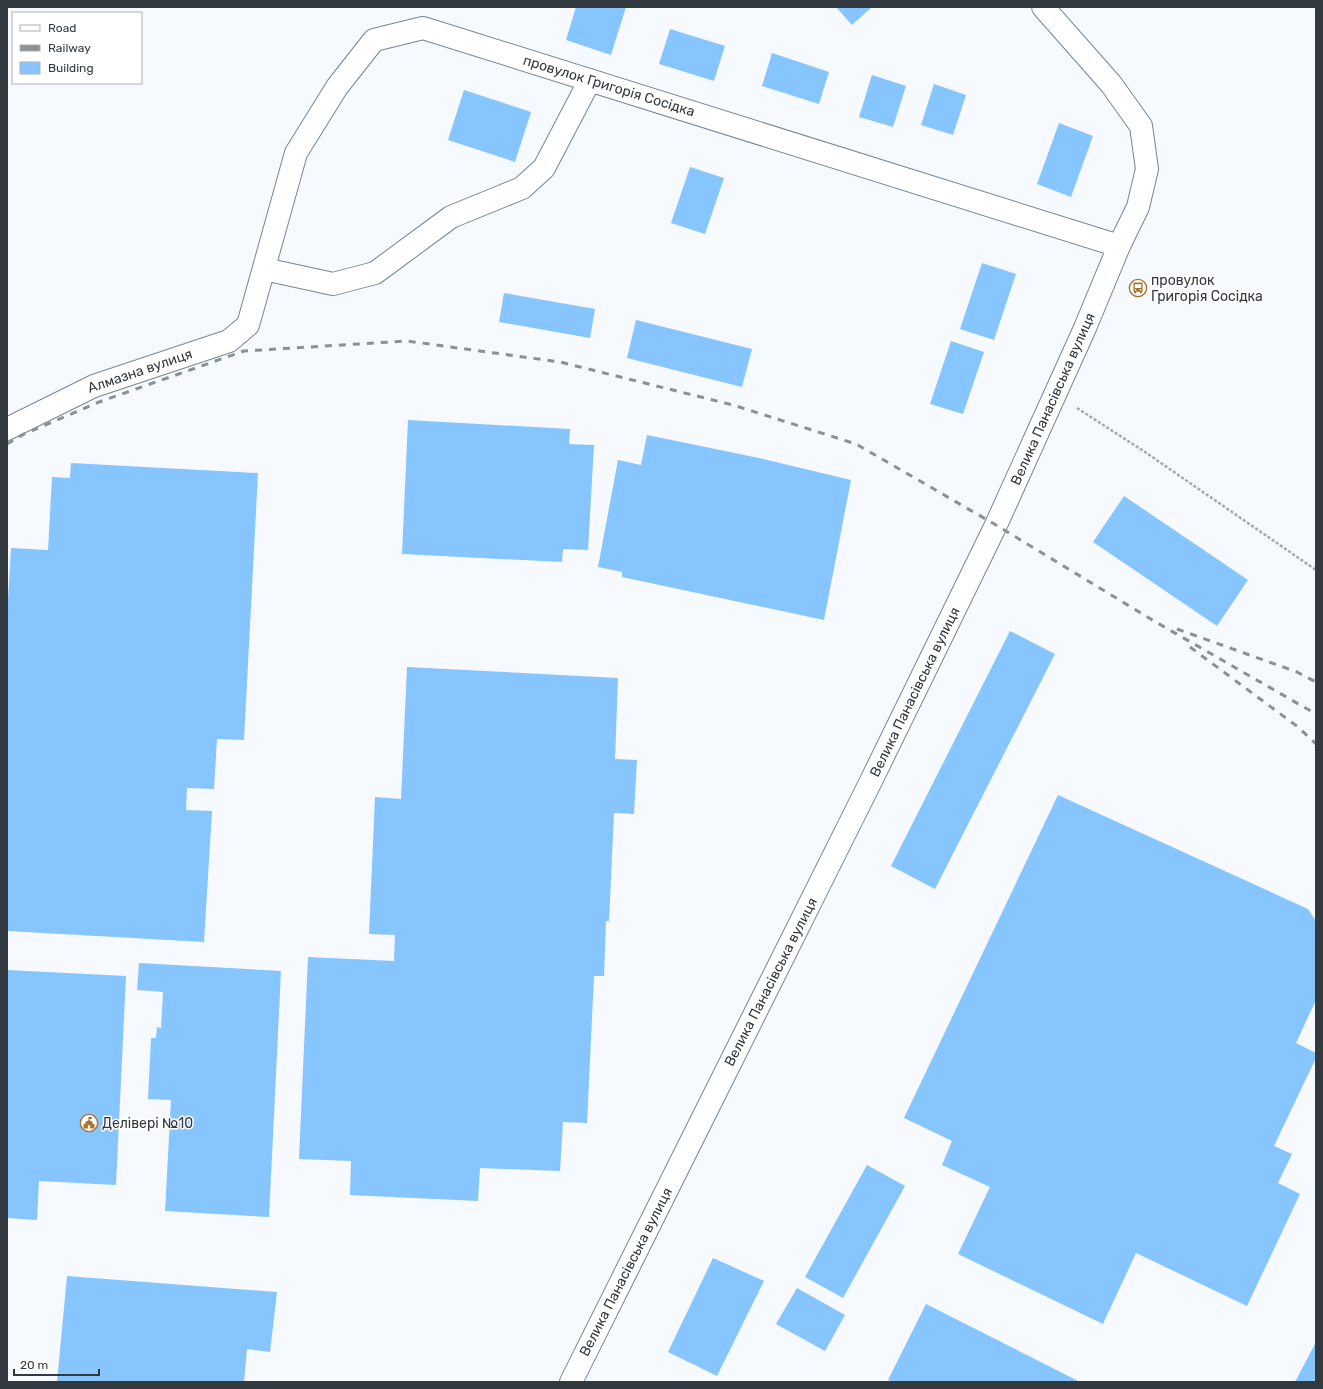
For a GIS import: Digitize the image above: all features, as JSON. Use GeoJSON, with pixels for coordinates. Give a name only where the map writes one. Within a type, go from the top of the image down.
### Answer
{"type":"FeatureCollection","features":[{"type":"Feature","properties":{"kind":"street","name":"Велика Панасівська вулиця"},"geometry":{"type":"LineString","coordinates":[[571,1382],[882,760],[996,525],[1085,328],[1119,246],[1138,207],[1147,169],[1141,126],[1112,84],[1043,7]]}},
{"type":"Feature","properties":{"kind":"street","name":"провулок Григорія Сосідка"},"geometry":{"type":"LineString","coordinates":[[256,300],[296,153],[337,87],[374,40],[423,28],[1119,246]]}},
{"type":"Feature","properties":{"kind":"street"},"geometry":{"type":"LineString","coordinates":[[264,269],[333,284],[375,273],[451,217],[522,188],[544,168],[590,80]]}},
{"type":"Feature","properties":{"kind":"street","name":"Алмазна вулиця"},"geometry":{"type":"LineString","coordinates":[[7,429],[94,386],[228,341],[248,325],[256,300]]}},
{"type":"Feature","properties":{"kind":"path"},"geometry":{"type":"LineString","coordinates":[[1055,394],[1145,452],[1316,570]]}},
{"type":"Feature","properties":{"kind":"building"},"geometry":{"type":"Polygon","coordinates":[[[576,7],[626,7],[611,55],[566,40],[576,7]]]}},
{"type":"Feature","properties":{"kind":"building"},"geometry":{"type":"Polygon","coordinates":[[[836,7],[872,7],[852,25],[836,7]]]}},
{"type":"Feature","properties":{"kind":"building"},"geometry":{"type":"Polygon","coordinates":[[[670,29],[725,46],[714,81],[659,64],[670,29]]]}},
{"type":"Feature","properties":{"kind":"building"},"geometry":{"type":"Polygon","coordinates":[[[772,53],[829,72],[819,104],[762,86],[772,53]]]}},
{"type":"Feature","properties":{"kind":"building"},"geometry":{"type":"Polygon","coordinates":[[[872,75],[906,86],[893,127],[859,117],[872,75]]]}},
{"type":"Feature","properties":{"kind":"building"},"geometry":{"type":"Polygon","coordinates":[[[934,84],[966,95],[953,135],[921,125],[934,84]]]}},
{"type":"Feature","properties":{"kind":"building"},"geometry":{"type":"Polygon","coordinates":[[[464,90],[531,112],[515,162],[448,140],[464,90]]]}},
{"type":"Feature","properties":{"kind":"building"},"geometry":{"type":"Polygon","coordinates":[[[1059,123],[1093,136],[1071,197],[1037,184],[1059,123]]]}},
{"type":"Feature","properties":{"kind":"building"},"geometry":{"type":"Polygon","coordinates":[[[690,167],[724,178],[705,234],[671,223],[690,167]]]}},
{"type":"Feature","properties":{"kind":"building"},"geometry":{"type":"Polygon","coordinates":[[[982,263],[1016,274],[994,340],[960,329],[982,263]]]}},
{"type":"Feature","properties":{"kind":"building"},"geometry":{"type":"Polygon","coordinates":[[[504,293],[595,309],[590,338],[499,322],[504,293]]]}},
{"type":"Feature","properties":{"kind":"building"},"geometry":{"type":"Polygon","coordinates":[[[636,320],[752,349],[742,387],[627,358],[636,320]]]}},
{"type":"Feature","properties":{"kind":"building"},"geometry":{"type":"Polygon","coordinates":[[[951,341],[984,352],[963,414],[930,404],[951,341]]]}},
{"type":"Feature","properties":{"kind":"building"},"geometry":{"type":"Polygon","coordinates":[[[408,420],[570,429],[569,444],[594,445],[588,550],[563,549],[562,562],[402,554],[408,420]]]}},
{"type":"Feature","properties":{"kind":"building"},"geometry":{"type":"Polygon","coordinates":[[[647,435],[759,458],[851,480],[824,620],[622,577],[622,572],[598,567],[618,460],[641,465],[647,435]]]}},
{"type":"Feature","properties":{"kind":"building"},"geometry":{"type":"Polygon","coordinates":[[[71,463],[258,473],[244,740],[217,739],[214,789],[187,788],[186,810],[212,811],[204,942],[7,931],[7,617],[11,548],[48,550],[52,477],[70,478],[71,463]]]}},
{"type":"Feature","properties":{"kind":"building"},"geometry":{"type":"Polygon","coordinates":[[[1124,496],[1248,580],[1217,626],[1093,542],[1124,496]]]}},
{"type":"Feature","properties":{"kind":"building"},"geometry":{"type":"Polygon","coordinates":[[[1010,631],[1055,654],[935,889],[891,866],[1010,631]]]}},
{"type":"Feature","properties":{"kind":"building"},"geometry":{"type":"Polygon","coordinates":[[[407,667],[618,678],[615,759],[637,760],[634,814],[614,813],[609,921],[606,921],[604,976],[594,976],[587,1123],[563,1122],[560,1171],[480,1168],[478,1201],[350,1195],[351,1161],[299,1159],[308,957],[394,961],[395,935],[369,934],[375,797],[401,799],[407,667]]]}},
{"type":"Feature","properties":{"kind":"building"},"geometry":{"type":"Polygon","coordinates":[[[1058,795],[1308,909],[1316,921],[1316,1000],[1296,1043],[1316,1053],[1316,1058],[1274,1146],[1292,1154],[1278,1183],[1300,1194],[1247,1306],[1136,1253],[1103,1324],[958,1254],[990,1187],[942,1165],[952,1141],[904,1118],[1058,795]]]}},
{"type":"Feature","properties":{"kind":"building"},"geometry":{"type":"Polygon","coordinates":[[[139,963],[281,971],[269,1217],[165,1211],[171,1100],[148,1099],[151,1038],[156,1038],[157,1027],[161,1028],[163,992],[137,990],[139,963]]]}},
{"type":"Feature","properties":{"kind":"building"},"geometry":{"type":"Polygon","coordinates":[[[7,970],[126,976],[116,1185],[39,1181],[37,1220],[7,1218],[7,970]]]}},
{"type":"Feature","properties":{"kind":"building"},"geometry":{"type":"Polygon","coordinates":[[[867,1165],[905,1186],[843,1298],[805,1277],[867,1165]]]}},
{"type":"Feature","properties":{"kind":"building"},"geometry":{"type":"Polygon","coordinates":[[[713,1258],[764,1281],[717,1376],[668,1352],[713,1258]]]}},
{"type":"Feature","properties":{"kind":"building"},"geometry":{"type":"Polygon","coordinates":[[[67,1276],[277,1292],[270,1352],[247,1349],[244,1382],[57,1382],[67,1276]]]}},
{"type":"Feature","properties":{"kind":"building"},"geometry":{"type":"Polygon","coordinates":[[[797,1288],[845,1315],[825,1351],[776,1324],[797,1288]]]}},
{"type":"Feature","properties":{"kind":"building"},"geometry":{"type":"Polygon","coordinates":[[[926,1304],[1080,1382],[893,1382],[888,1380],[926,1304]]]}},
{"type":"Feature","properties":{"kind":"building"},"geometry":{"type":"Polygon","coordinates":[[[1316,1342],[1316,1382],[1295,1382],[1316,1342]]]}},
{"type":"Feature","properties":{"kind":"railway"},"geometry":{"type":"LineString","coordinates":[[7,444],[24,434],[99,402],[244,351],[407,341],[560,362],[733,405],[856,444],[996,525],[1154,621],[1316,714]]}},
{"type":"Feature","properties":{"kind":"railway"},"geometry":{"type":"LineString","coordinates":[[1177,629],[1297,672],[1316,682]]}},
{"type":"Feature","properties":{"kind":"railway"},"geometry":{"type":"LineString","coordinates":[[1190,647],[1298,727],[1316,744]]}},
{"type":"Feature","properties":{"kind":"place","name":"провулок Григорія Сосідка"},"geometry":{"type":"Point","coordinates":[1138,288]}},
{"type":"Feature","properties":{"kind":"place","name":"Делівері №10"},"geometry":{"type":"Point","coordinates":[89,1123]}}]}
